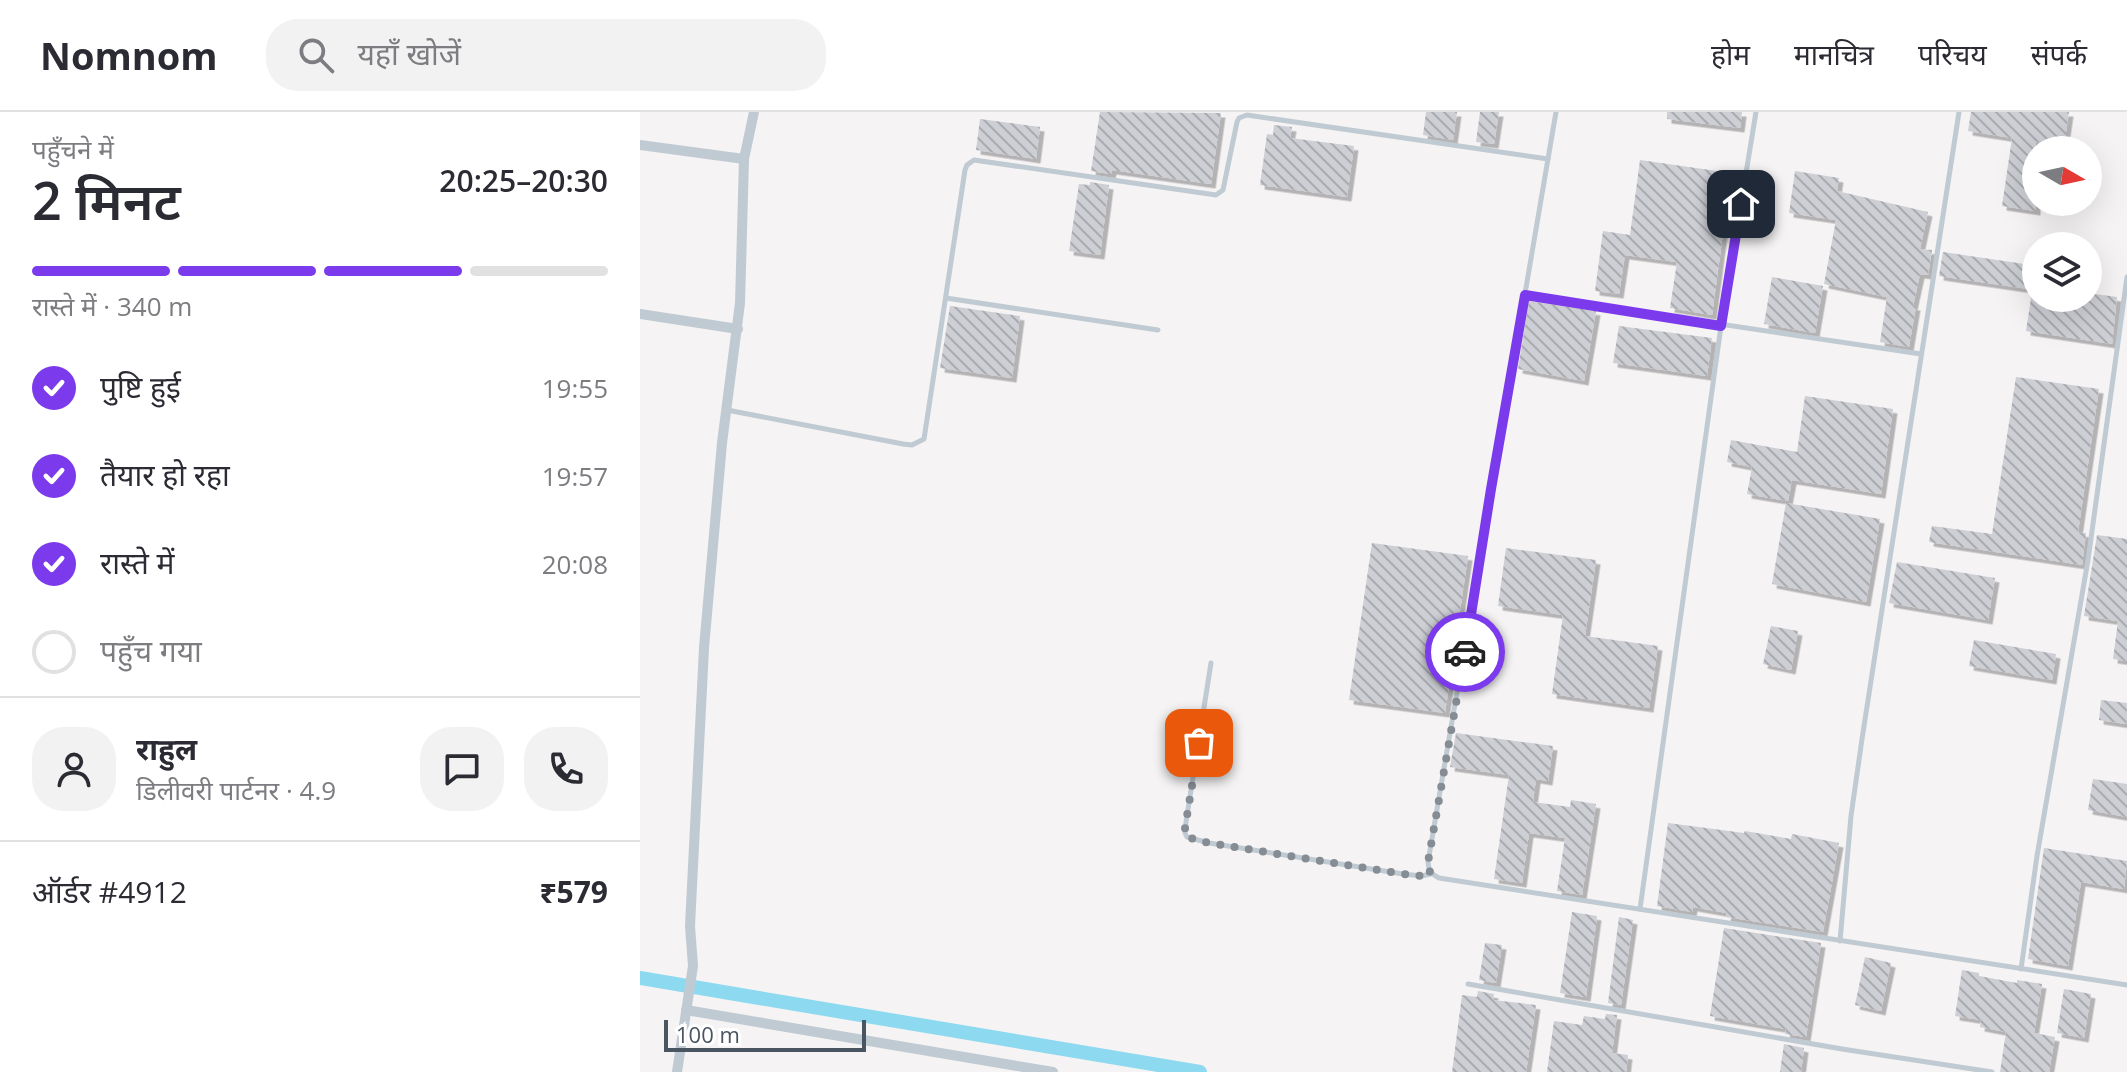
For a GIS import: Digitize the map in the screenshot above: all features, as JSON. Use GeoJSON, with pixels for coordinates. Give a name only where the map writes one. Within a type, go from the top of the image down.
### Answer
{"type":"FeatureCollection","features":[{"type":"Feature","properties":{"kind":"street"},"geometry":{"type":"LineString","coordinates":[[677,1072],[693,966],[690,926],[703,663],[717,496],[742,280],[744,159],[754,112]]}},
{"type":"Feature","properties":{"kind":"street"},"geometry":{"type":"LineString","coordinates":[[640,145],[744,159]]}},
{"type":"Feature","properties":{"kind":"street"},"geometry":{"type":"LineString","coordinates":[[640,314],[738,329]]}},
{"type":"Feature","properties":{"kind":"street"},"geometry":{"type":"LineString","coordinates":[[687,1006],[1024,1070],[1053,1072]]}},
{"type":"Feature","properties":{"kind":"lane"},"geometry":{"type":"LineString","coordinates":[[1556,112],[1428,862],[1431,874],[1439,878],[2127,985]]}},
{"type":"Feature","properties":{"kind":"lane"},"geometry":{"type":"LineString","coordinates":[[1640,909],[1721,326],[1756,112]]}},
{"type":"Feature","properties":{"kind":"lane"},"geometry":{"type":"LineString","coordinates":[[1840,941],[1851,816],[1959,112]]}},
{"type":"Feature","properties":{"kind":"lane"},"geometry":{"type":"LineString","coordinates":[[727,410],[903,444],[919,443],[924,439],[965,170],[970,162],[979,160],[1216,195],[1223,190],[1237,122],[1242,114],[1548,159]]}},
{"type":"Feature","properties":{"kind":"lane"},"geometry":{"type":"LineString","coordinates":[[2021,969],[2037,856],[2088,560],[2127,277]]}},
{"type":"Feature","properties":{"kind":"lane"},"geometry":{"type":"LineString","coordinates":[[1525,295],[1921,354]]}},
{"type":"Feature","properties":{"kind":"lane"},"geometry":{"type":"LineString","coordinates":[[946,298],[1158,330]]}},
{"type":"Feature","properties":{"kind":"lane"},"geometry":{"type":"LineString","coordinates":[[1211,663],[1186,822],[1187,837],[1403,874],[1431,874]]}},
{"type":"Feature","properties":{"kind":"lane"},"geometry":{"type":"LineString","coordinates":[[1468,984],[1992,1072]]}},
{"type":"Feature","properties":{"kind":"building"},"geometry":{"type":"Polygon","coordinates":[[[1100,112],[1221,113],[1211,184],[1112,170],[1111,174],[1091,171],[1100,112]]]}},
{"type":"Feature","properties":{"kind":"building"},"geometry":{"type":"Polygon","coordinates":[[[1426,112],[1457,112],[1453,140],[1423,135],[1426,112]]]}},
{"type":"Feature","properties":{"kind":"building"},"geometry":{"type":"Polygon","coordinates":[[[1480,112],[1499,112],[1494,144],[1476,142],[1480,112]]]}},
{"type":"Feature","properties":{"kind":"building"},"geometry":{"type":"Polygon","coordinates":[[[1667,112],[1742,112],[1740,128],[1667,119],[1667,112]]]}},
{"type":"Feature","properties":{"kind":"building"},"geometry":{"type":"Polygon","coordinates":[[[1971,112],[2069,112],[2065,136],[2022,136],[2022,209],[2002,206],[2012,138],[1968,131],[1971,112]]]}},
{"type":"Feature","properties":{"kind":"building"},"geometry":{"type":"Polygon","coordinates":[[[980,119],[1040,127],[1036,159],[976,150],[980,119]]]}},
{"type":"Feature","properties":{"kind":"building"},"geometry":{"type":"Polygon","coordinates":[[[1274,125],[1292,127],[1290,138],[1354,146],[1347,197],[1260,185],[1267,134],[1273,135],[1274,125]]]}},
{"type":"Feature","properties":{"kind":"building"},"geometry":{"type":"Polygon","coordinates":[[[1640,160],[1731,173],[1712,315],[1670,308],[1677,262],[1625,255],[1619,294],[1595,291],[1603,231],[1630,235],[1640,160]]]}},
{"type":"Feature","properties":{"kind":"building"},"geometry":{"type":"Polygon","coordinates":[[[1795,171],[1839,178],[1837,191],[1928,212],[1920,249],[1932,250],[1928,275],[1920,274],[1909,347],[1880,342],[1887,297],[1824,284],[1836,220],[1789,213],[1795,171]]]}},
{"type":"Feature","properties":{"kind":"building"},"geometry":{"type":"Polygon","coordinates":[[[1090,182],[1109,185],[1100,255],[1069,251],[1079,184],[1090,185],[1090,182]]]}},
{"type":"Feature","properties":{"kind":"building"},"geometry":{"type":"Polygon","coordinates":[[[1943,252],[2022,264],[2022,288],[1939,276],[1943,252]]]}},
{"type":"Feature","properties":{"kind":"building"},"geometry":{"type":"Polygon","coordinates":[[[1772,277],[1823,286],[1815,333],[1764,324],[1772,277]]]}},
{"type":"Feature","properties":{"kind":"building"},"geometry":{"type":"Polygon","coordinates":[[[2102,295],[2117,297],[2112,344],[2026,331],[2029,312],[2102,312],[2102,295]]]}},
{"type":"Feature","properties":{"kind":"building"},"geometry":{"type":"Polygon","coordinates":[[[1529,301],[1596,311],[1584,381],[1518,369],[1529,301]]]}},
{"type":"Feature","properties":{"kind":"building"},"geometry":{"type":"Polygon","coordinates":[[[950,306],[1020,316],[1012,378],[940,368],[950,306]]]}},
{"type":"Feature","properties":{"kind":"building"},"geometry":{"type":"Polygon","coordinates":[[[1619,326],[1712,338],[1707,376],[1613,363],[1619,326]]]}},
{"type":"Feature","properties":{"kind":"building"},"geometry":{"type":"Polygon","coordinates":[[[2016,377],[2099,389],[2078,532],[2086,533],[2082,565],[1929,542],[1932,526],[1992,534],[2016,377]]]}},
{"type":"Feature","properties":{"kind":"building"},"geometry":{"type":"Polygon","coordinates":[[[1805,396],[1893,409],[1881,494],[1792,480],[1788,501],[1747,494],[1752,467],[1727,462],[1731,440],[1797,452],[1805,396]]]}},
{"type":"Feature","properties":{"kind":"building"},"geometry":{"type":"Polygon","coordinates":[[[1786,503],[1880,519],[1866,602],[1772,584],[1786,503]]]}},
{"type":"Feature","properties":{"kind":"building"},"geometry":{"type":"Polygon","coordinates":[[[2097,535],[2127,539],[2127,661],[2113,659],[2118,621],[2084,616],[2097,535]]]}},
{"type":"Feature","properties":{"kind":"building"},"geometry":{"type":"Polygon","coordinates":[[[1372,543],[1468,556],[1445,713],[1349,700],[1372,543]]]}},
{"type":"Feature","properties":{"kind":"building"},"geometry":{"type":"Polygon","coordinates":[[[1506,548],[1596,560],[1585,636],[1658,646],[1649,708],[1552,694],[1563,615],[1498,606],[1506,548]]]}},
{"type":"Feature","properties":{"kind":"building"},"geometry":{"type":"Polygon","coordinates":[[[1897,562],[1995,578],[1988,620],[1889,603],[1897,562]]]}},
{"type":"Feature","properties":{"kind":"building"},"geometry":{"type":"Polygon","coordinates":[[[1771,626],[1798,631],[1791,670],[1763,664],[1771,626]]]}},
{"type":"Feature","properties":{"kind":"building"},"geometry":{"type":"Polygon","coordinates":[[[1974,640],[2056,654],[2052,680],[1969,666],[1974,640]]]}},
{"type":"Feature","properties":{"kind":"building"},"geometry":{"type":"Polygon","coordinates":[[[2101,700],[2127,703],[2126,724],[2099,720],[2101,700]]]}},
{"type":"Feature","properties":{"kind":"building"},"geometry":{"type":"Polygon","coordinates":[[[1456,733],[1553,746],[1548,781],[1536,779],[1533,802],[1570,807],[1571,800],[1596,804],[1582,895],[1557,891],[1565,838],[1529,833],[1522,883],[1494,879],[1509,775],[1450,767],[1456,733]]]}},
{"type":"Feature","properties":{"kind":"building"},"geometry":{"type":"Polygon","coordinates":[[[2093,779],[2127,784],[2127,817],[2088,810],[2093,779]]]}},
{"type":"Feature","properties":{"kind":"building"},"geometry":{"type":"Polygon","coordinates":[[[1668,823],[1791,839],[1792,834],[1839,843],[1823,932],[1726,917],[1727,913],[1693,907],[1692,912],[1657,906],[1668,823]]]}},
{"type":"Feature","properties":{"kind":"building"},"geometry":{"type":"Polygon","coordinates":[[[2044,848],[2127,861],[2124,889],[2081,882],[2068,966],[2028,959],[2044,848]]]}},
{"type":"Feature","properties":{"kind":"building"},"geometry":{"type":"Polygon","coordinates":[[[1572,912],[1597,916],[1586,997],[1560,993],[1572,912]]]}},
{"type":"Feature","properties":{"kind":"building"},"geometry":{"type":"Polygon","coordinates":[[[1619,917],[1633,920],[1621,1005],[1608,1003],[1619,917]]]}},
{"type":"Feature","properties":{"kind":"building"},"geometry":{"type":"Polygon","coordinates":[[[1724,928],[1821,943],[1806,1037],[1785,1034],[1786,1029],[1710,1016],[1724,928]]]}},
{"type":"Feature","properties":{"kind":"building"},"geometry":{"type":"Polygon","coordinates":[[[1485,943],[1502,945],[1496,983],[1479,980],[1485,943]]]}},
{"type":"Feature","properties":{"kind":"building"},"geometry":{"type":"Polygon","coordinates":[[[1865,957],[1891,963],[1881,1011],[1855,1005],[1865,957]]]}},
{"type":"Feature","properties":{"kind":"building"},"geometry":{"type":"Polygon","coordinates":[[[1962,970],[2017,983],[2017,980],[2042,984],[2034,1033],[2055,1037],[2049,1072],[2000,1072],[2006,1032],[1980,1027],[1981,1020],[1955,1016],[1962,970]]]}},
{"type":"Feature","properties":{"kind":"building"},"geometry":{"type":"Polygon","coordinates":[[[2064,989],[2091,994],[2084,1038],[2057,1033],[2064,989]]]}},
{"type":"Feature","properties":{"kind":"building"},"geometry":{"type":"Polygon","coordinates":[[[1478,991],[1494,994],[1493,1000],[1536,1005],[1526,1072],[1452,1072],[1462,995],[1477,997],[1478,991]]]}},
{"type":"Feature","properties":{"kind":"building"},"geometry":{"type":"Polygon","coordinates":[[[1606,1014],[1617,1015],[1612,1053],[1628,1055],[1626,1072],[1547,1072],[1554,1021],[1582,1025],[1584,1016],[1605,1019],[1606,1014]]]}},
{"type":"Feature","properties":{"kind":"building"},"geometry":{"type":"Polygon","coordinates":[[[1784,1044],[1804,1048],[1801,1072],[1780,1072],[1784,1044]]]}},
{"type":"Feature","properties":{"kind":"waterway"},"geometry":{"type":"LineString","coordinates":[[640,978],[1200,1072]]}},
{"type":"Feature","properties":{"kind":"way so far"},"geometry":{"type":"LineString","coordinates":[[1199,743],[1185,828],[1187,837],[1231,847],[1403,874],[1431,874],[1428,862],[1465,652]]}},
{"type":"Feature","properties":{"kind":"route"},"geometry":{"type":"LineString","coordinates":[[1465,652],[1525,295],[1721,326],[1741,204]]}}]}
